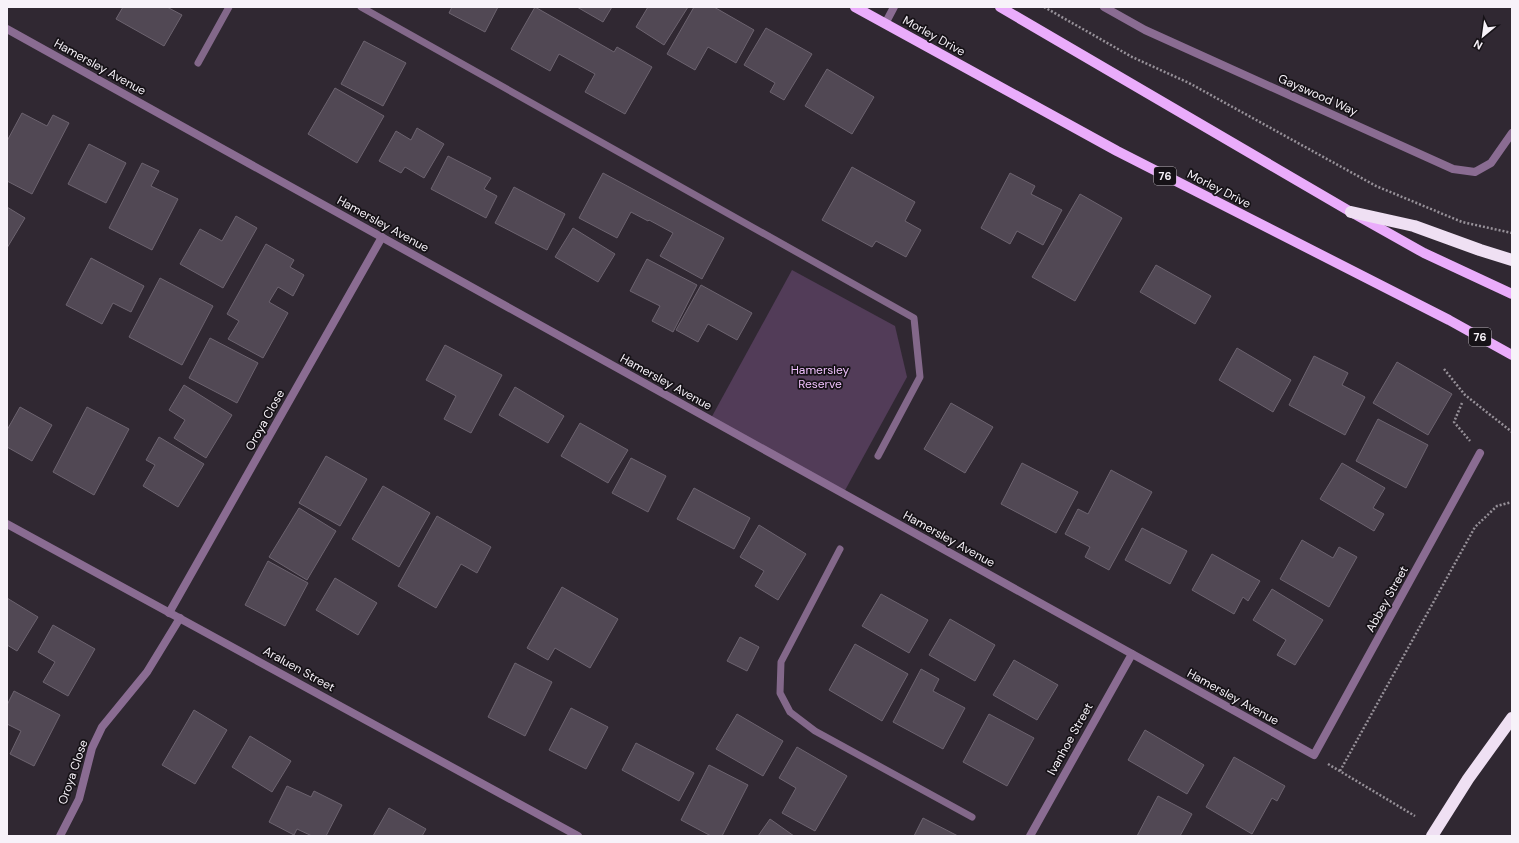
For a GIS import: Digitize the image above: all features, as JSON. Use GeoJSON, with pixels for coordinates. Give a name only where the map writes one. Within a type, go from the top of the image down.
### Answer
{"type":"FeatureCollection","features":[{"type":"Feature","properties":{"kind":"highway"},"geometry":{"type":"LineString","coordinates":[[1351,212],[1414,226],[1512,260]]}},
{"type":"Feature","properties":{"kind":"highway"},"geometry":{"type":"LineString","coordinates":[[1432,836],[1468,779],[1512,718]]}},
{"type":"Feature","properties":{"kind":"main road","name":"Morley Drive"},"geometry":{"type":"LineString","coordinates":[[855,7],[1116,152],[1442,316],[1512,355]]}},
{"type":"Feature","properties":{"kind":"main road"},"geometry":{"type":"LineString","coordinates":[[1000,7],[1424,253],[1512,294]]}},
{"type":"Feature","properties":{"kind":"street"},"geometry":{"type":"LineString","coordinates":[[885,24],[894,7]]}},
{"type":"Feature","properties":{"kind":"street","name":"Gayswood Way"},"geometry":{"type":"LineString","coordinates":[[1104,7],[1145,30],[1453,169],[1475,172],[1491,163],[1512,133]]}},
{"type":"Feature","properties":{"kind":"street","name":"Hamersley Avenue"},"geometry":{"type":"LineString","coordinates":[[7,29],[1314,755]]}},
{"type":"Feature","properties":{"kind":"street","name":"Oroya Close"},"geometry":{"type":"LineString","coordinates":[[169,614],[382,237]]}},
{"type":"Feature","properties":{"kind":"street","name":"Abbey Street"},"geometry":{"type":"LineString","coordinates":[[1314,755],[1480,453]]}},
{"type":"Feature","properties":{"kind":"street","name":"Araluen Street"},"geometry":{"type":"LineString","coordinates":[[7,524],[169,614],[180,618],[578,836]]}},
{"type":"Feature","properties":{"kind":"street","name":"Oroya Close"},"geometry":{"type":"LineString","coordinates":[[60,836],[79,799],[92,748],[102,727],[147,672],[180,618]]}},
{"type":"Feature","properties":{"kind":"street","name":"Ivanhoe Street"},"geometry":{"type":"LineString","coordinates":[[1030,836],[1132,654]]}},
{"type":"Feature","properties":{"kind":"path"},"geometry":{"type":"LineString","coordinates":[[1044,7],[1132,57],[1189,83],[1376,186],[1462,222],[1512,232]]}},
{"type":"Feature","properties":{"kind":"path"},"geometry":{"type":"LineString","coordinates":[[1444,369],[1465,395],[1512,432]]}},
{"type":"Feature","properties":{"kind":"path"},"geometry":{"type":"LineString","coordinates":[[1462,403],[1454,422],[1480,453]]}},
{"type":"Feature","properties":{"kind":"path"},"geometry":{"type":"LineString","coordinates":[[1340,771],[1475,527],[1497,506],[1512,502]]}},
{"type":"Feature","properties":{"kind":"path"},"geometry":{"type":"LineString","coordinates":[[1314,755],[1415,816]]}},
{"type":"Feature","properties":{"kind":"green space","name":"Hamersley Reserve"},"geometry":{"type":"Polygon","coordinates":[[[792,270],[895,326],[907,377],[843,494],[710,420],[792,270]]]}},
{"type":"Feature","properties":{"kind":"building"},"geometry":{"type":"Polygon","coordinates":[[[123,7],[167,7],[182,15],[164,46],[116,19],[123,7]]]}},
{"type":"Feature","properties":{"kind":"building"},"geometry":{"type":"Polygon","coordinates":[[[452,7],[498,7],[485,32],[449,13],[452,7]]]}},
{"type":"Feature","properties":{"kind":"building"},"geometry":{"type":"Polygon","coordinates":[[[535,7],[614,52],[617,47],[652,67],[625,114],[585,92],[595,74],[559,54],[550,71],[511,49],[535,7]]]}},
{"type":"Feature","properties":{"kind":"building"},"geometry":{"type":"Polygon","coordinates":[[[577,7],[612,7],[603,22],[577,7]]]}},
{"type":"Feature","properties":{"kind":"building"},"geometry":{"type":"Polygon","coordinates":[[[648,7],[688,7],[664,45],[636,27],[648,7]]]}},
{"type":"Feature","properties":{"kind":"building"},"geometry":{"type":"Polygon","coordinates":[[[694,7],[714,7],[754,30],[736,63],[708,47],[695,70],[667,54],[694,7]]]}},
{"type":"Feature","properties":{"kind":"building"},"geometry":{"type":"Polygon","coordinates":[[[766,28],[812,54],[784,100],[770,92],[775,83],[744,65],[766,28]]]}},
{"type":"Feature","properties":{"kind":"building"},"geometry":{"type":"Polygon","coordinates":[[[364,41],[406,63],[383,106],[341,84],[364,41]]]}},
{"type":"Feature","properties":{"kind":"building"},"geometry":{"type":"Polygon","coordinates":[[[827,69],[874,97],[852,134],[805,106],[827,69]]]}},
{"type":"Feature","properties":{"kind":"building"},"geometry":{"type":"Polygon","coordinates":[[[335,88],[384,116],[357,163],[308,134],[335,88]]]}},
{"type":"Feature","properties":{"kind":"building"},"geometry":{"type":"Polygon","coordinates":[[[22,113],[47,126],[53,115],[69,123],[32,194],[7,181],[7,141],[22,113]]]}},
{"type":"Feature","properties":{"kind":"building"},"geometry":{"type":"Polygon","coordinates":[[[417,128],[444,144],[424,178],[405,167],[401,173],[379,161],[396,131],[411,140],[417,128]]]}},
{"type":"Feature","properties":{"kind":"building"},"geometry":{"type":"Polygon","coordinates":[[[89,144],[126,163],[106,203],[68,184],[89,144]]]}},
{"type":"Feature","properties":{"kind":"building"},"geometry":{"type":"Polygon","coordinates":[[[448,156],[491,178],[484,189],[497,196],[486,218],[431,189],[448,156]]]}},
{"type":"Feature","properties":{"kind":"building"},"geometry":{"type":"Polygon","coordinates":[[[142,163],[159,171],[151,186],[178,199],[152,250],[109,228],[142,163]]]}},
{"type":"Feature","properties":{"kind":"building"},"geometry":{"type":"Polygon","coordinates":[[[852,167],[915,202],[905,221],[921,230],[906,257],[876,241],[872,247],[822,220],[852,167]]]}},
{"type":"Feature","properties":{"kind":"building"},"geometry":{"type":"Polygon","coordinates":[[[603,173],[724,238],[702,279],[660,256],[673,233],[649,220],[648,221],[631,212],[617,238],[579,218],[603,173]]]}},
{"type":"Feature","properties":{"kind":"building"},"geometry":{"type":"Polygon","coordinates":[[[1010,173],[1035,186],[1031,194],[1062,210],[1043,245],[1017,231],[1010,244],[981,228],[1010,173]]]}},
{"type":"Feature","properties":{"kind":"building"},"geometry":{"type":"Polygon","coordinates":[[[514,187],[565,214],[547,250],[495,223],[514,187]]]}},
{"type":"Feature","properties":{"kind":"building"},"geometry":{"type":"Polygon","coordinates":[[[1080,194],[1122,218],[1075,301],[1032,277],[1080,194]]]}},
{"type":"Feature","properties":{"kind":"building"},"geometry":{"type":"Polygon","coordinates":[[[7,207],[25,218],[7,248],[7,207]]]}},
{"type":"Feature","properties":{"kind":"building"},"geometry":{"type":"Polygon","coordinates":[[[236,216],[257,228],[223,288],[180,264],[200,229],[222,241],[236,216]]]}},
{"type":"Feature","properties":{"kind":"building"},"geometry":{"type":"Polygon","coordinates":[[[573,228],[615,254],[598,282],[555,257],[573,228]]]}},
{"type":"Feature","properties":{"kind":"building"},"geometry":{"type":"Polygon","coordinates":[[[266,244],[294,260],[290,267],[304,275],[293,296],[278,287],[269,302],[288,313],[263,358],[228,339],[239,321],[227,314],[266,244]]]}},
{"type":"Feature","properties":{"kind":"building"},"geometry":{"type":"Polygon","coordinates":[[[91,258],[144,286],[131,312],[113,303],[102,324],[66,305],[91,258]]]}},
{"type":"Feature","properties":{"kind":"building"},"geometry":{"type":"Polygon","coordinates":[[[647,259],[697,285],[673,332],[652,321],[660,306],[630,291],[647,259]]]}},
{"type":"Feature","properties":{"kind":"building"},"geometry":{"type":"Polygon","coordinates":[[[1156,265],[1211,296],[1195,324],[1140,292],[1156,265]]]}},
{"type":"Feature","properties":{"kind":"building"},"geometry":{"type":"Polygon","coordinates":[[[160,278],[213,306],[182,365],[129,337],[160,278]]]}},
{"type":"Feature","properties":{"kind":"building"},"geometry":{"type":"Polygon","coordinates":[[[701,285],[752,313],[737,340],[708,324],[698,342],[676,330],[701,285]]]}},
{"type":"Feature","properties":{"kind":"building"},"geometry":{"type":"Polygon","coordinates":[[[210,338],[258,363],[237,403],[189,378],[210,338]]]}},
{"type":"Feature","properties":{"kind":"building"},"geometry":{"type":"Polygon","coordinates":[[[445,345],[502,375],[471,433],[444,419],[456,396],[426,380],[445,345]]]}},
{"type":"Feature","properties":{"kind":"building"},"geometry":{"type":"Polygon","coordinates":[[[1237,348],[1291,380],[1273,412],[1219,380],[1237,348]]]}},
{"type":"Feature","properties":{"kind":"building"},"geometry":{"type":"Polygon","coordinates":[[[1314,356],[1348,373],[1342,385],[1365,397],[1345,435],[1289,405],[1314,356]]]}},
{"type":"Feature","properties":{"kind":"building"},"geometry":{"type":"Polygon","coordinates":[[[1397,362],[1452,394],[1428,435],[1373,403],[1397,362]]]}},
{"type":"Feature","properties":{"kind":"building"},"geometry":{"type":"Polygon","coordinates":[[[184,385],[232,415],[206,458],[174,438],[185,420],[169,410],[184,385]]]}},
{"type":"Feature","properties":{"kind":"building"},"geometry":{"type":"Polygon","coordinates":[[[515,387],[564,416],[548,443],[499,415],[515,387]]]}},
{"type":"Feature","properties":{"kind":"building"},"geometry":{"type":"Polygon","coordinates":[[[951,403],[993,427],[965,473],[924,449],[951,403]]]}},
{"type":"Feature","properties":{"kind":"building"},"geometry":{"type":"Polygon","coordinates":[[[20,407],[52,425],[32,461],[7,447],[7,430],[20,407]]]}},
{"type":"Feature","properties":{"kind":"building"},"geometry":{"type":"Polygon","coordinates":[[[87,407],[129,429],[94,495],[53,472],[87,407]]]}},
{"type":"Feature","properties":{"kind":"building"},"geometry":{"type":"Polygon","coordinates":[[[1378,419],[1428,445],[1406,488],[1356,461],[1378,419]]]}},
{"type":"Feature","properties":{"kind":"building"},"geometry":{"type":"Polygon","coordinates":[[[580,423],[628,450],[608,483],[561,456],[580,423]]]}},
{"type":"Feature","properties":{"kind":"building"},"geometry":{"type":"Polygon","coordinates":[[[159,437],[204,464],[178,507],[143,486],[155,465],[146,460],[159,437]]]}},
{"type":"Feature","properties":{"kind":"building"},"geometry":{"type":"Polygon","coordinates":[[[326,456],[367,479],[340,526],[299,503],[326,456]]]}},
{"type":"Feature","properties":{"kind":"building"},"geometry":{"type":"Polygon","coordinates":[[[631,458],[666,476],[648,512],[612,493],[631,458]]]}},
{"type":"Feature","properties":{"kind":"building"},"geometry":{"type":"Polygon","coordinates":[[[1022,463],[1078,492],[1056,533],[1001,504],[1022,463]]]}},
{"type":"Feature","properties":{"kind":"building"},"geometry":{"type":"Polygon","coordinates":[[[1342,463],[1385,488],[1373,508],[1384,514],[1374,531],[1320,499],[1342,463]]]}},
{"type":"Feature","properties":{"kind":"building"},"geometry":{"type":"Polygon","coordinates":[[[1111,470],[1152,492],[1109,570],[1085,557],[1090,547],[1065,534],[1078,509],[1088,514],[1111,470]]]}},
{"type":"Feature","properties":{"kind":"building"},"geometry":{"type":"Polygon","coordinates":[[[383,486],[430,513],[399,567],[352,539],[383,486]]]}},
{"type":"Feature","properties":{"kind":"building"},"geometry":{"type":"Polygon","coordinates":[[[694,488],[750,518],[734,549],[677,519],[694,488]]]}},
{"type":"Feature","properties":{"kind":"building"},"geometry":{"type":"Polygon","coordinates":[[[299,508],[336,531],[307,580],[269,557],[299,508]]]}},
{"type":"Feature","properties":{"kind":"building"},"geometry":{"type":"Polygon","coordinates":[[[437,516],[491,547],[477,573],[461,564],[436,608],[398,586],[437,516]]]}},
{"type":"Feature","properties":{"kind":"building"},"geometry":{"type":"Polygon","coordinates":[[[759,525],[806,554],[778,600],[755,586],[764,571],[740,557],[759,525]]]}},
{"type":"Feature","properties":{"kind":"building"},"geometry":{"type":"Polygon","coordinates":[[[1142,528],[1187,551],[1170,584],[1125,560],[1142,528]]]}},
{"type":"Feature","properties":{"kind":"building"},"geometry":{"type":"Polygon","coordinates":[[[1302,540],[1333,558],[1339,547],[1357,557],[1329,607],[1280,579],[1302,540]]]}},
{"type":"Feature","properties":{"kind":"building"},"geometry":{"type":"Polygon","coordinates":[[[1212,554],[1260,581],[1248,601],[1243,597],[1234,614],[1192,590],[1212,554]]]}},
{"type":"Feature","properties":{"kind":"building"},"geometry":{"type":"Polygon","coordinates":[[[268,561],[308,583],[285,626],[245,605],[268,561]]]}},
{"type":"Feature","properties":{"kind":"building"},"geometry":{"type":"Polygon","coordinates":[[[335,578],[377,603],[358,635],[316,610],[335,578]]]}},
{"type":"Feature","properties":{"kind":"building"},"geometry":{"type":"Polygon","coordinates":[[[562,587],[618,619],[590,668],[555,648],[548,660],[527,648],[562,587]]]}},
{"type":"Feature","properties":{"kind":"building"},"geometry":{"type":"Polygon","coordinates":[[[1272,589],[1323,620],[1295,665],[1277,655],[1286,640],[1253,620],[1272,589]]]}},
{"type":"Feature","properties":{"kind":"building"},"geometry":{"type":"Polygon","coordinates":[[[881,594],[928,620],[909,653],[862,626],[881,594]]]}},
{"type":"Feature","properties":{"kind":"building"},"geometry":{"type":"Polygon","coordinates":[[[7,598],[38,617],[17,651],[7,645],[7,598]]]}},
{"type":"Feature","properties":{"kind":"building"},"geometry":{"type":"Polygon","coordinates":[[[950,619],[995,645],[975,681],[929,655],[950,619]]]}},
{"type":"Feature","properties":{"kind":"building"},"geometry":{"type":"Polygon","coordinates":[[[53,625],[95,649],[68,696],[43,682],[55,662],[38,652],[53,625]]]}},
{"type":"Feature","properties":{"kind":"building"},"geometry":{"type":"Polygon","coordinates":[[[740,637],[759,647],[747,671],[727,661],[740,637]]]}},
{"type":"Feature","properties":{"kind":"building"},"geometry":{"type":"Polygon","coordinates":[[[855,644],[908,674],[882,721],[829,690],[855,644]]]}},
{"type":"Feature","properties":{"kind":"building"},"geometry":{"type":"Polygon","coordinates":[[[1014,660],[1058,685],[1037,720],[993,695],[1014,660]]]}},
{"type":"Feature","properties":{"kind":"building"},"geometry":{"type":"Polygon","coordinates":[[[515,663],[552,682],[525,736],[488,717],[515,663]]]}},
{"type":"Feature","properties":{"kind":"building"},"geometry":{"type":"Polygon","coordinates":[[[921,669],[939,679],[933,691],[965,708],[943,749],[893,722],[921,669]]]}},
{"type":"Feature","properties":{"kind":"building"},"geometry":{"type":"Polygon","coordinates":[[[14,691],[60,715],[34,766],[10,754],[21,731],[7,724],[7,705],[14,691]]]}},
{"type":"Feature","properties":{"kind":"building"},"geometry":{"type":"Polygon","coordinates":[[[571,708],[608,727],[586,769],[549,750],[571,708]]]}},
{"type":"Feature","properties":{"kind":"building"},"geometry":{"type":"Polygon","coordinates":[[[194,710],[227,730],[195,784],[162,765],[194,710]]]}},
{"type":"Feature","properties":{"kind":"building"},"geometry":{"type":"Polygon","coordinates":[[[737,714],[783,741],[763,776],[716,749],[737,714]]]}},
{"type":"Feature","properties":{"kind":"building"},"geometry":{"type":"Polygon","coordinates":[[[989,714],[1034,738],[1007,786],[963,762],[989,714]]]}},
{"type":"Feature","properties":{"kind":"building"},"geometry":{"type":"Polygon","coordinates":[[[1145,730],[1204,765],[1187,794],[1128,760],[1145,730]]]}},
{"type":"Feature","properties":{"kind":"building"},"geometry":{"type":"Polygon","coordinates":[[[250,736],[291,761],[272,792],[232,767],[250,736]]]}},
{"type":"Feature","properties":{"kind":"building"},"geometry":{"type":"Polygon","coordinates":[[[636,743],[694,773],[679,801],[622,770],[636,743]]]}},
{"type":"Feature","properties":{"kind":"building"},"geometry":{"type":"Polygon","coordinates":[[[797,747],[847,776],[815,831],[782,813],[796,788],[779,778],[797,747]]]}},
{"type":"Feature","properties":{"kind":"building"},"geometry":{"type":"Polygon","coordinates":[[[1234,757],[1285,786],[1277,801],[1272,798],[1252,834],[1206,807],[1234,757]]]}},
{"type":"Feature","properties":{"kind":"building"},"geometry":{"type":"Polygon","coordinates":[[[709,765],[748,785],[722,836],[711,836],[681,820],[709,765]]]}},
{"type":"Feature","properties":{"kind":"building"},"geometry":{"type":"Polygon","coordinates":[[[287,786],[311,797],[314,791],[342,805],[326,836],[312,836],[297,829],[294,835],[269,822],[287,786]]]}},
{"type":"Feature","properties":{"kind":"building"},"geometry":{"type":"Polygon","coordinates":[[[1158,796],[1192,814],[1180,836],[1137,836],[1158,796]]]}},
{"type":"Feature","properties":{"kind":"building"},"geometry":{"type":"Polygon","coordinates":[[[389,808],[426,829],[422,836],[373,836],[389,808]]]}},
{"type":"Feature","properties":{"kind":"building"},"geometry":{"type":"Polygon","coordinates":[[[923,818],[958,836],[914,836],[923,818]]]}},
{"type":"Feature","properties":{"kind":"building"},"geometry":{"type":"Polygon","coordinates":[[[770,819],[794,836],[758,836],[770,819]]]}},
{"type":"Feature","properties":{"kind":"waterway"},"geometry":{"type":"LineString","coordinates":[[198,63],[229,7]]}},
{"type":"Feature","properties":{"kind":"waterway"},"geometry":{"type":"LineString","coordinates":[[361,7],[914,318],[920,377],[878,456]]}},
{"type":"Feature","properties":{"kind":"waterway"},"geometry":{"type":"LineString","coordinates":[[840,549],[781,662],[780,693],[790,712],[815,731],[972,817]]}}]}
